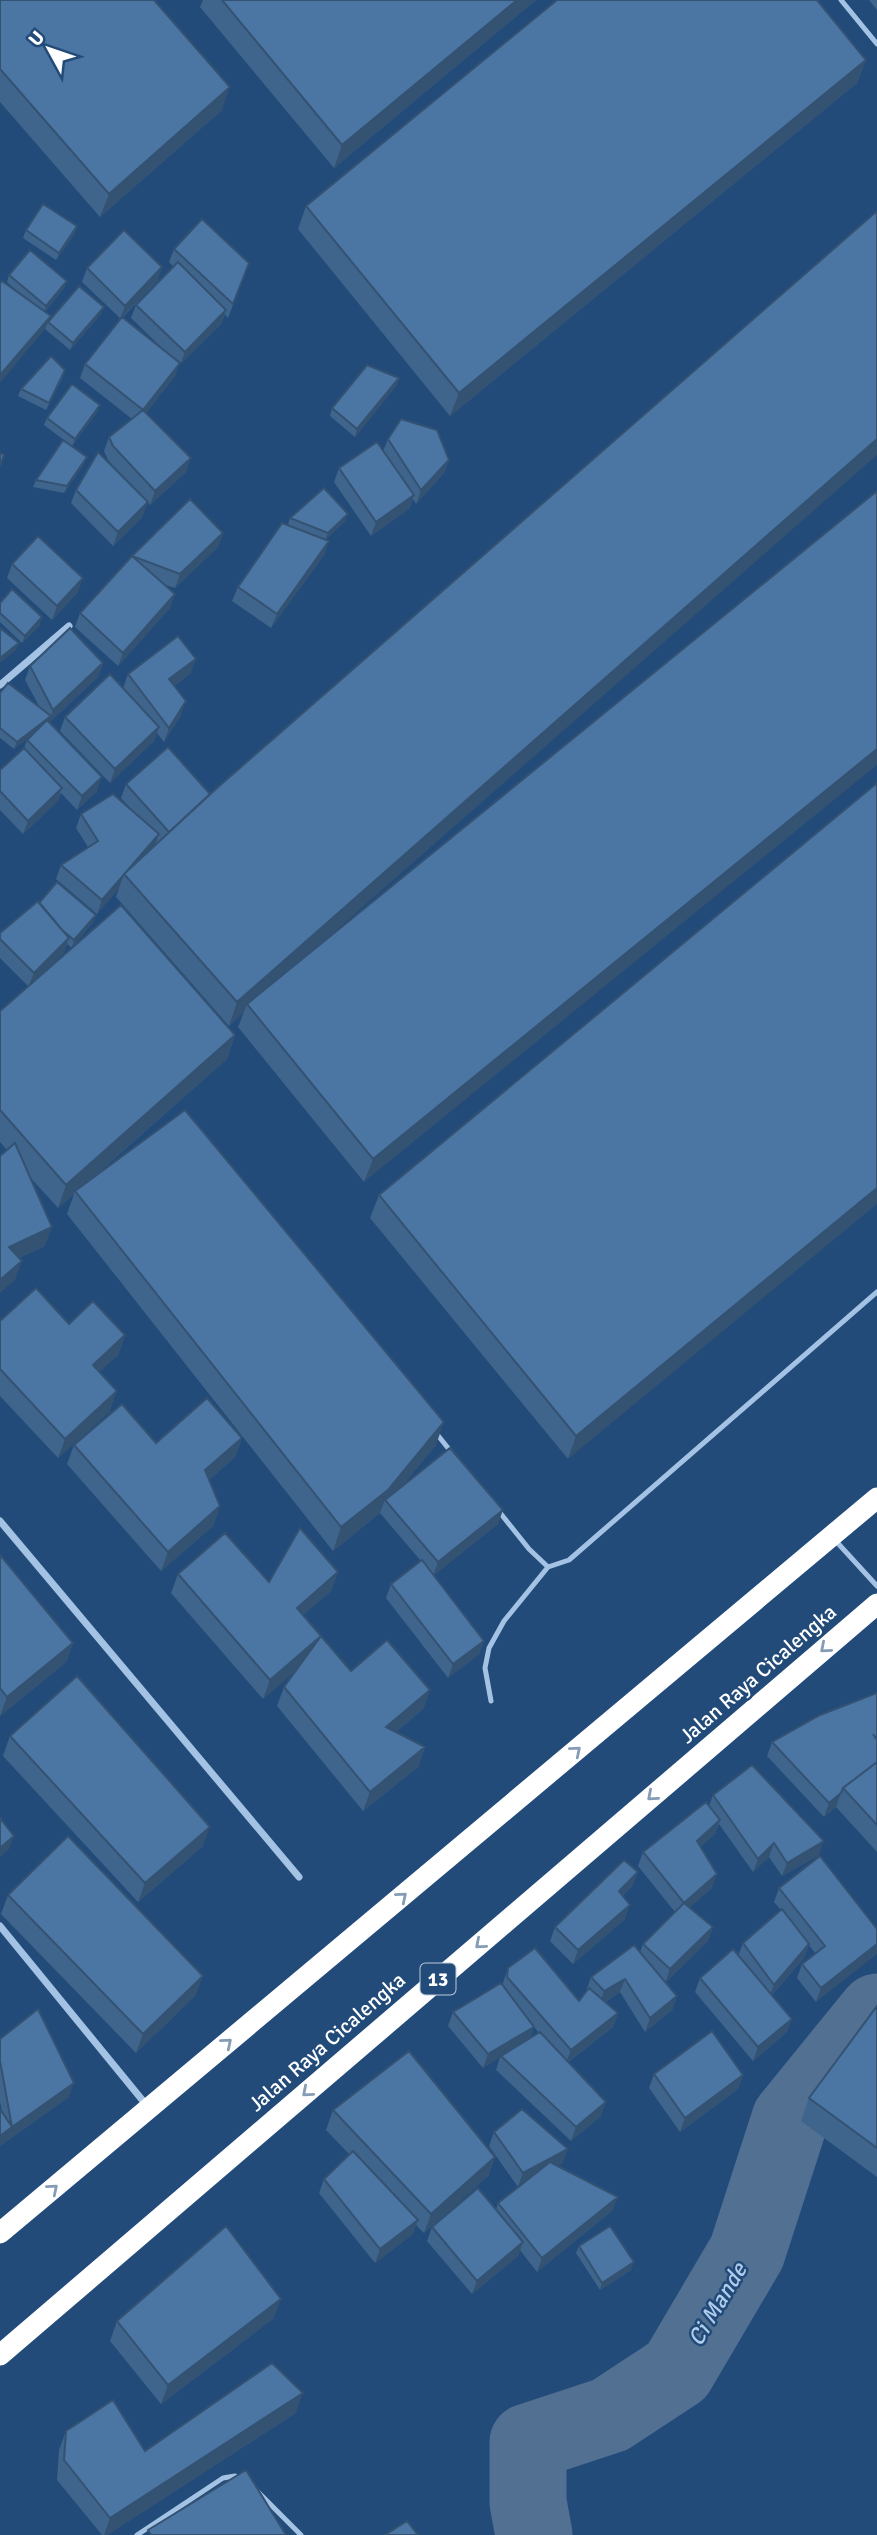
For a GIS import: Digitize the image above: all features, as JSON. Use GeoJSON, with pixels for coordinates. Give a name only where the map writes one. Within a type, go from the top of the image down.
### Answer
{"type":"FeatureCollection","features":[{"type":"Feature","properties":{"kind":"highway"},"geometry":{"type":"LineString","coordinates":[[0,2233],[877,1498]]}},
{"type":"Feature","properties":{"kind":"highway","name":"Jalan Raya Cicalengka"},"geometry":{"type":"LineString","coordinates":[[0,2354],[877,1604]]}},
{"type":"Feature","properties":{"kind":"street"},"geometry":{"type":"LineString","coordinates":[[0,685],[69,626]]}},
{"type":"Feature","properties":{"kind":"street"},"geometry":{"type":"LineString","coordinates":[[0,1521],[299,1877]]}},
{"type":"Feature","properties":{"kind":"street"},"geometry":{"type":"LineString","coordinates":[[0,1926],[149,2109]]}},
{"type":"Feature","properties":{"kind":"lane"},"geometry":{"type":"LineString","coordinates":[[841,0],[877,44]]}},
{"type":"Feature","properties":{"kind":"lane"},"geometry":{"type":"LineString","coordinates":[[491,1701],[485,1668],[489,1648],[504,1621],[548,1567],[569,1560],[877,1293]]}},
{"type":"Feature","properties":{"kind":"lane"},"geometry":{"type":"LineString","coordinates":[[426,1421],[461,1464]]}},
{"type":"Feature","properties":{"kind":"lane"},"geometry":{"type":"LineString","coordinates":[[495,1507],[548,1567]]}},
{"type":"Feature","properties":{"kind":"lane"},"geometry":{"type":"LineString","coordinates":[[832,1536],[877,1586]]}},
{"type":"Feature","properties":{"kind":"lane"},"geometry":{"type":"LineString","coordinates":[[137,2535],[213,2484],[235,2476],[259,2492],[301,2535]]}},
{"type":"Feature","properties":{"kind":"building"},"geometry":{"type":"Polygon","coordinates":[[[0,0],[154,0],[230,87],[109,194],[0,69],[0,0]]]}},
{"type":"Feature","properties":{"kind":"building"},"geometry":{"type":"Polygon","coordinates":[[[222,0],[517,0],[342,145],[222,0]]]}},
{"type":"Feature","properties":{"kind":"building"},"geometry":{"type":"Polygon","coordinates":[[[557,0],[817,0],[866,60],[459,393],[306,206],[557,0]]]}},
{"type":"Feature","properties":{"kind":"building"},"geometry":{"type":"Polygon","coordinates":[[[43,204],[77,226],[59,253],[26,230],[43,204]]]}},
{"type":"Feature","properties":{"kind":"building"},"geometry":{"type":"Polygon","coordinates":[[[877,211],[877,439],[237,1002],[124,874],[217,788],[877,211]]]}},
{"type":"Feature","properties":{"kind":"building"},"geometry":{"type":"Polygon","coordinates":[[[202,219],[249,263],[233,304],[174,249],[202,219]]]}},
{"type":"Feature","properties":{"kind":"building"},"geometry":{"type":"Polygon","coordinates":[[[124,230],[162,267],[125,306],[87,268],[124,230]]]}},
{"type":"Feature","properties":{"kind":"building"},"geometry":{"type":"Polygon","coordinates":[[[30,250],[67,281],[46,306],[9,275],[30,250]]]}},
{"type":"Feature","properties":{"kind":"building"},"geometry":{"type":"Polygon","coordinates":[[[178,262],[226,310],[185,352],[136,305],[178,262]]]}},
{"type":"Feature","properties":{"kind":"building"},"geometry":{"type":"Polygon","coordinates":[[[2,281],[51,316],[0,375],[0,284],[2,281]]]}},
{"type":"Feature","properties":{"kind":"building"},"geometry":{"type":"Polygon","coordinates":[[[79,286],[104,307],[73,343],[48,322],[79,286]]]}},
{"type":"Feature","properties":{"kind":"building"},"geometry":{"type":"Polygon","coordinates":[[[122,317],[180,363],[143,410],[85,364],[122,317]]]}},
{"type":"Feature","properties":{"kind":"building"},"geometry":{"type":"Polygon","coordinates":[[[51,356],[65,370],[49,403],[21,389],[51,356]]]}},
{"type":"Feature","properties":{"kind":"building"},"geometry":{"type":"Polygon","coordinates":[[[367,365],[399,378],[357,429],[332,408],[367,365]]]}},
{"type":"Feature","properties":{"kind":"building"},"geometry":{"type":"Polygon","coordinates":[[[72,384],[100,405],[75,439],[47,418],[72,384]]]}},
{"type":"Feature","properties":{"kind":"building"},"geometry":{"type":"Polygon","coordinates":[[[143,410],[191,458],[155,491],[113,446],[109,437],[143,410]]]}},
{"type":"Feature","properties":{"kind":"building"},"geometry":{"type":"Polygon","coordinates":[[[401,419],[437,430],[449,460],[421,490],[388,439],[401,419]]]}},
{"type":"Feature","properties":{"kind":"building"},"geometry":{"type":"Polygon","coordinates":[[[63,440],[87,457],[67,486],[36,480],[63,440]]]}},
{"type":"Feature","properties":{"kind":"building"},"geometry":{"type":"Polygon","coordinates":[[[377,442],[414,495],[376,522],[339,468],[377,442]]]}},
{"type":"Feature","properties":{"kind":"building"},"geometry":{"type":"Polygon","coordinates":[[[98,452],[148,502],[118,532],[76,490],[98,452]]]}},
{"type":"Feature","properties":{"kind":"building"},"geometry":{"type":"Polygon","coordinates":[[[324,488],[348,514],[328,533],[290,518],[324,488]]]}},
{"type":"Feature","properties":{"kind":"building"},"geometry":{"type":"Polygon","coordinates":[[[877,491],[877,749],[373,1159],[247,1004],[877,491]]]}},
{"type":"Feature","properties":{"kind":"building"},"geometry":{"type":"Polygon","coordinates":[[[190,499],[223,533],[180,574],[132,556],[190,499]]]}},
{"type":"Feature","properties":{"kind":"building"},"geometry":{"type":"Polygon","coordinates":[[[282,523],[329,541],[277,614],[238,587],[282,523]]]}},
{"type":"Feature","properties":{"kind":"building"},"geometry":{"type":"Polygon","coordinates":[[[38,536],[83,578],[57,606],[12,564],[38,536]]]}},
{"type":"Feature","properties":{"kind":"building"},"geometry":{"type":"Polygon","coordinates":[[[132,556],[175,594],[123,653],[80,613],[132,556]]]}},
{"type":"Feature","properties":{"kind":"building"},"geometry":{"type":"Polygon","coordinates":[[[12,589],[42,617],[25,636],[0,613],[0,603],[12,589]]]}},
{"type":"Feature","properties":{"kind":"building"},"geometry":{"type":"Polygon","coordinates":[[[0,628],[19,643],[0,658],[0,628]]]}},
{"type":"Feature","properties":{"kind":"building"},"geometry":{"type":"Polygon","coordinates":[[[70,628],[103,663],[53,710],[30,666],[70,628]]]}},
{"type":"Feature","properties":{"kind":"building"},"geometry":{"type":"Polygon","coordinates":[[[178,636],[196,659],[169,679],[186,701],[169,728],[128,674],[178,636]]]}},
{"type":"Feature","properties":{"kind":"building"},"geometry":{"type":"Polygon","coordinates":[[[110,674],[159,727],[115,769],[65,717],[110,674]]]}},
{"type":"Feature","properties":{"kind":"building"},"geometry":{"type":"Polygon","coordinates":[[[8,683],[51,716],[17,742],[0,728],[0,693],[8,683]]]}},
{"type":"Feature","properties":{"kind":"building"},"geometry":{"type":"Polygon","coordinates":[[[47,720],[102,777],[82,796],[27,740],[47,720]]]}},
{"type":"Feature","properties":{"kind":"building"},"geometry":{"type":"Polygon","coordinates":[[[168,747],[210,794],[169,832],[126,784],[168,747]]]}},
{"type":"Feature","properties":{"kind":"building"},"geometry":{"type":"Polygon","coordinates":[[[24,748],[62,788],[28,821],[0,791],[0,770],[24,748]]]}},
{"type":"Feature","properties":{"kind":"building"},"geometry":{"type":"Polygon","coordinates":[[[877,783],[877,1188],[576,1436],[379,1195],[877,783]]]}},
{"type":"Feature","properties":{"kind":"building"},"geometry":{"type":"Polygon","coordinates":[[[113,794],[159,834],[102,900],[61,865],[98,841],[81,814],[113,794]]]}},
{"type":"Feature","properties":{"kind":"building"},"geometry":{"type":"Polygon","coordinates":[[[57,882],[96,915],[74,940],[39,903],[57,882]]]}},
{"type":"Feature","properties":{"kind":"building"},"geometry":{"type":"Polygon","coordinates":[[[38,901],[69,938],[34,973],[0,939],[0,933],[38,901]]]}},
{"type":"Feature","properties":{"kind":"building"},"geometry":{"type":"Polygon","coordinates":[[[121,905],[235,1035],[66,1185],[0,1110],[0,1011],[121,905]]]}},
{"type":"Feature","properties":{"kind":"building"},"geometry":{"type":"Polygon","coordinates":[[[185,1110],[444,1422],[388,1490],[341,1527],[75,1191],[185,1110]]]}},
{"type":"Feature","properties":{"kind":"building"},"geometry":{"type":"Polygon","coordinates":[[[15,1143],[52,1227],[9,1247],[22,1261],[0,1280],[0,1156],[15,1143]]]}},
{"type":"Feature","properties":{"kind":"building"},"geometry":{"type":"Polygon","coordinates":[[[36,1288],[69,1324],[93,1301],[125,1335],[93,1365],[117,1391],[65,1439],[0,1369],[0,1321],[36,1288]]]}},
{"type":"Feature","properties":{"kind":"building"},"geometry":{"type":"Polygon","coordinates":[[[207,1398],[242,1438],[205,1470],[220,1506],[168,1552],[74,1445],[122,1404],[156,1443],[207,1398]]]}},
{"type":"Feature","properties":{"kind":"building"},"geometry":{"type":"Polygon","coordinates":[[[450,1448],[503,1510],[438,1562],[385,1500],[450,1448]]]}},
{"type":"Feature","properties":{"kind":"building"},"geometry":{"type":"Polygon","coordinates":[[[300,1528],[338,1572],[297,1608],[321,1636],[270,1680],[178,1574],[225,1533],[269,1582],[300,1528]]]}},
{"type":"Feature","properties":{"kind":"building"},"geometry":{"type":"Polygon","coordinates":[[[0,1555],[73,1643],[7,1697],[0,1688],[0,1555]]]}},
{"type":"Feature","properties":{"kind":"building"},"geometry":{"type":"Polygon","coordinates":[[[422,1560],[484,1641],[453,1664],[391,1584],[422,1560]]]}},
{"type":"Feature","properties":{"kind":"building"},"geometry":{"type":"Polygon","coordinates":[[[321,1636],[351,1671],[387,1640],[430,1690],[386,1727],[425,1747],[370,1792],[284,1687],[321,1636]]]}},
{"type":"Feature","properties":{"kind":"building"},"geometry":{"type":"Polygon","coordinates":[[[77,1676],[210,1827],[145,1883],[10,1736],[77,1676]]]}},
{"type":"Feature","properties":{"kind":"building"},"geometry":{"type":"Polygon","coordinates":[[[877,1693],[877,1739],[873,1734],[877,1740],[877,1762],[843,1788],[829,1803],[772,1742],[820,1715],[877,1693]]]}},
{"type":"Feature","properties":{"kind":"building"},"geometry":{"type":"Polygon","coordinates":[[[877,1762],[877,1825],[843,1788],[877,1762]]]}},
{"type":"Feature","properties":{"kind":"building"},"geometry":{"type":"Polygon","coordinates":[[[752,1765],[824,1841],[787,1863],[774,1843],[758,1859],[713,1795],[752,1765]]]}},
{"type":"Feature","properties":{"kind":"building"},"geometry":{"type":"Polygon","coordinates":[[[706,1802],[720,1820],[697,1841],[717,1874],[684,1903],[643,1852],[706,1802]]]}},
{"type":"Feature","properties":{"kind":"building"},"geometry":{"type":"Polygon","coordinates":[[[0,1818],[14,1836],[0,1848],[0,1818]]]}},
{"type":"Feature","properties":{"kind":"building"},"geometry":{"type":"Polygon","coordinates":[[[68,1836],[203,1976],[143,2034],[8,1895],[68,1836]]]}},
{"type":"Feature","properties":{"kind":"building"},"geometry":{"type":"Polygon","coordinates":[[[820,1856],[877,1929],[877,1944],[821,1988],[802,1964],[825,1946],[779,1888],[820,1856]]]}},
{"type":"Feature","properties":{"kind":"building"},"geometry":{"type":"Polygon","coordinates":[[[624,1860],[638,1872],[619,1891],[630,1905],[578,1950],[555,1927],[624,1860]]]}},
{"type":"Feature","properties":{"kind":"building"},"geometry":{"type":"Polygon","coordinates":[[[684,1903],[713,1927],[670,1969],[643,1944],[684,1903]]]}},
{"type":"Feature","properties":{"kind":"building"},"geometry":{"type":"Polygon","coordinates":[[[782,1909],[809,1944],[774,1985],[743,1943],[782,1909]]]}},
{"type":"Feature","properties":{"kind":"building"},"geometry":{"type":"Polygon","coordinates":[[[634,1945],[677,1996],[650,2018],[625,1979],[604,1991],[591,1977],[634,1945]]]}},
{"type":"Feature","properties":{"kind":"building"},"geometry":{"type":"Polygon","coordinates":[[[535,1948],[579,2001],[589,1988],[618,2013],[571,2050],[507,1977],[508,1968],[535,1948]]]}},
{"type":"Feature","properties":{"kind":"building"},"geometry":{"type":"Polygon","coordinates":[[[733,1949],[792,2019],[758,2047],[700,1978],[733,1949]]]}},
{"type":"Feature","properties":{"kind":"building"},"geometry":{"type":"Polygon","coordinates":[[[501,1983],[534,2027],[488,2054],[453,2012],[501,1983]]]}},
{"type":"Feature","properties":{"kind":"building"},"geometry":{"type":"Polygon","coordinates":[[[877,2006],[877,2148],[809,2098],[877,2006]]]}},
{"type":"Feature","properties":{"kind":"building"},"geometry":{"type":"Polygon","coordinates":[[[38,2009],[74,2083],[12,2127],[0,2061],[0,2039],[38,2009]]]}},
{"type":"Feature","properties":{"kind":"building"},"geometry":{"type":"Polygon","coordinates":[[[712,2031],[743,2075],[685,2118],[654,2074],[712,2031]]]}},
{"type":"Feature","properties":{"kind":"building"},"geometry":{"type":"Polygon","coordinates":[[[540,2032],[606,2102],[576,2127],[501,2056],[540,2032]]]}},
{"type":"Feature","properties":{"kind":"building"},"geometry":{"type":"Polygon","coordinates":[[[409,2051],[495,2157],[431,2214],[333,2110],[409,2051]]]}},
{"type":"Feature","properties":{"kind":"building"},"geometry":{"type":"Polygon","coordinates":[[[0,2109],[12,2127],[0,2136],[0,2109]]]}},
{"type":"Feature","properties":{"kind":"building"},"geometry":{"type":"Polygon","coordinates":[[[522,2109],[568,2149],[523,2173],[494,2132],[522,2109]]]}},
{"type":"Feature","properties":{"kind":"building"},"geometry":{"type":"Polygon","coordinates":[[[353,2151],[418,2220],[380,2249],[324,2179],[353,2151]]]}},
{"type":"Feature","properties":{"kind":"building"},"geometry":{"type":"Polygon","coordinates":[[[550,2162],[618,2197],[542,2258],[498,2203],[550,2162]]]}},
{"type":"Feature","properties":{"kind":"building"},"geometry":{"type":"Polygon","coordinates":[[[478,2188],[523,2242],[477,2281],[432,2227],[478,2188]]]}},
{"type":"Feature","properties":{"kind":"building"},"geometry":{"type":"Polygon","coordinates":[[[226,2226],[281,2299],[168,2385],[117,2321],[226,2226]]]}},
{"type":"Feature","properties":{"kind":"building"},"geometry":{"type":"Polygon","coordinates":[[[610,2226],[634,2262],[602,2283],[579,2246],[610,2226]]]}},
{"type":"Feature","properties":{"kind":"building"},"geometry":{"type":"Polygon","coordinates":[[[272,2363],[303,2393],[110,2518],[64,2460],[66,2431],[113,2400],[145,2451],[272,2363]]]}},
{"type":"Feature","properties":{"kind":"building"},"geometry":{"type":"Polygon","coordinates":[[[246,2470],[286,2535],[151,2535],[148,2530],[246,2470]]]}},
{"type":"Feature","properties":{"kind":"building"},"geometry":{"type":"Polygon","coordinates":[[[407,2521],[418,2535],[385,2535],[407,2521]]]}},
{"type":"Feature","properties":{"kind":"waterway","name":"Ci Mande"},"geometry":{"type":"LineString","coordinates":[[534,2535],[528,2502],[528,2442],[610,2415],[677,2371],[747,2252],[790,2119],[877,2012]]}}]}
